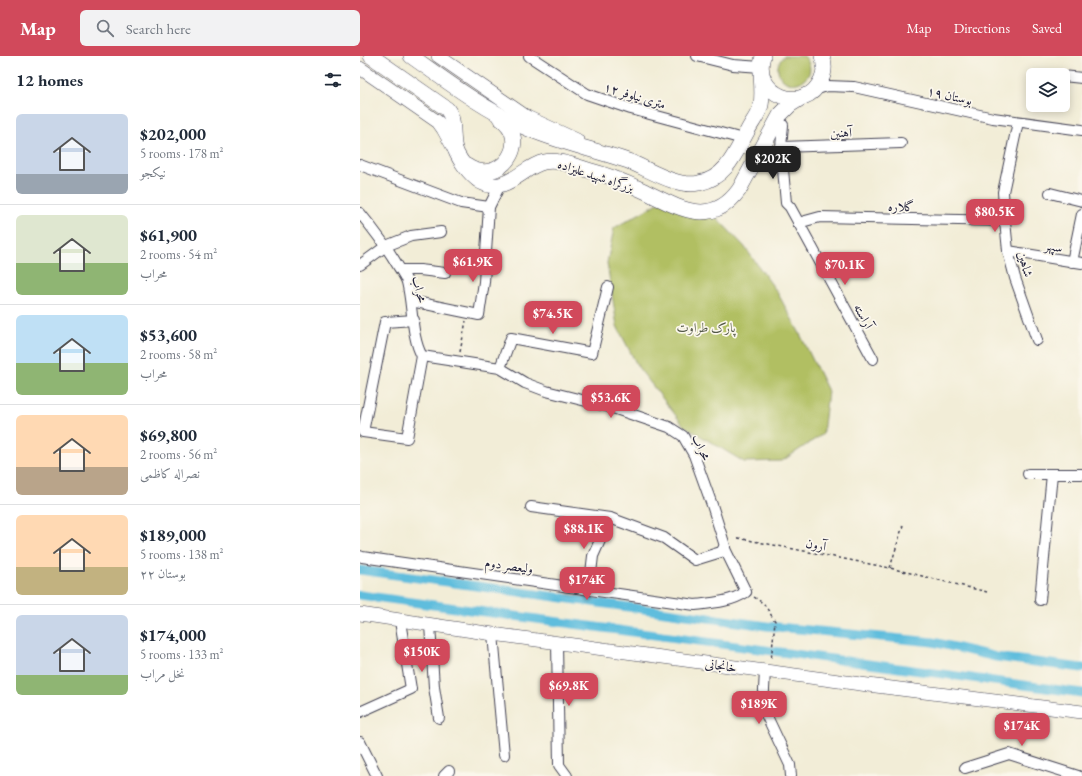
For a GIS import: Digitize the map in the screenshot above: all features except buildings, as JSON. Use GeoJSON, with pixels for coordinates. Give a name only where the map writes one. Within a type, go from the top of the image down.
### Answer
{"type":"FeatureCollection","features":[{"type":"Feature","properties":{"kind":"highway"},"geometry":{"type":"LineString","coordinates":[[371,56],[447,109],[453,122],[454,143],[460,158],[472,176],[480,181],[492,185],[500,185]]}},
{"type":"Feature","properties":{"kind":"highway","name":"بزرگراه شهید علیزاده"},"geometry":{"type":"LineString","coordinates":[[411,56],[490,111],[542,135],[620,159],[671,180],[692,184],[704,182],[714,178],[729,164],[760,106],[762,62]]}},
{"type":"Feature","properties":{"kind":"highway"},"geometry":{"type":"LineString","coordinates":[[762,62],[765,81],[768,87],[776,94],[790,98],[798,98],[810,93],[819,84],[823,76],[824,65],[822,56]]}},
{"type":"Feature","properties":{"kind":"highway","name":"بزرگراه شهید علیزاده"},"geometry":{"type":"LineString","coordinates":[[500,185],[508,182],[539,163],[554,161],[576,166],[617,180],[680,209],[692,212],[708,211],[723,206],[736,194],[778,119],[790,105],[810,93]]}},
{"type":"Feature","properties":{"kind":"highway"},"geometry":{"type":"LineString","coordinates":[[460,158],[474,170],[488,171],[500,167],[511,155],[514,141],[510,129],[505,122],[490,111]]}},
{"type":"Feature","properties":{"kind":"main road"},"geometry":{"type":"LineString","coordinates":[[438,56],[530,119],[620,159]]}},
{"type":"Feature","properties":{"kind":"main road"},"geometry":{"type":"LineString","coordinates":[[360,68],[440,124],[460,158]]}},
{"type":"Feature","properties":{"kind":"main road","name":"خانجانی"},"geometry":{"type":"LineString","coordinates":[[360,614],[494,634],[768,667],[1082,712]]}},
{"type":"Feature","properties":{"kind":"street","name":"۱۲ متری نیلوفر"},"geometry":{"type":"LineString","coordinates":[[529,56],[587,94],[631,109],[743,139]]}},
{"type":"Feature","properties":{"kind":"street"},"geometry":{"type":"LineString","coordinates":[[697,56],[733,65],[762,62]]}},
{"type":"Feature","properties":{"kind":"street"},"geometry":{"type":"LineString","coordinates":[[1070,77],[1082,78]]}},
{"type":"Feature","properties":{"kind":"street","name":"بوستان ۱۹"},"geometry":{"type":"LineString","coordinates":[[810,93],[827,86],[854,87],[993,118],[1082,130]]}},
{"type":"Feature","properties":{"kind":"street","name":"آراسته"},"geometry":{"type":"LineString","coordinates":[[778,119],[783,125],[781,147],[786,203],[790,207],[873,360]]}},
{"type":"Feature","properties":{"kind":"street","name":"شاهین"},"geometry":{"type":"LineString","coordinates":[[1018,122],[1003,192],[1005,221],[1008,252],[1015,278],[1037,340]]}},
{"type":"Feature","properties":{"kind":"street","name":"آهنین"},"geometry":{"type":"LineString","coordinates":[[781,147],[901,143]]}},
{"type":"Feature","properties":{"kind":"street"},"geometry":{"type":"LineString","coordinates":[[360,165],[461,203],[489,207]]}},
{"type":"Feature","properties":{"kind":"street"},"geometry":{"type":"LineString","coordinates":[[411,301],[479,315],[484,282],[489,207],[500,185]]}},
{"type":"Feature","properties":{"kind":"street"},"geometry":{"type":"LineString","coordinates":[[1050,193],[1082,200]]}},
{"type":"Feature","properties":{"kind":"street","name":"محراب"},"geometry":{"type":"LineString","coordinates":[[360,214],[386,246],[406,280],[411,301],[418,349],[422,356],[500,368],[525,383],[546,391],[610,407],[669,427],[683,436],[696,462],[712,505],[724,547]]}},
{"type":"Feature","properties":{"kind":"street","name":"سپهر"},"geometry":{"type":"LineString","coordinates":[[1008,252],[1077,263],[1082,214]]}},
{"type":"Feature","properties":{"kind":"street","name":"گلاره"},"geometry":{"type":"LineString","coordinates":[[798,223],[820,217],[1005,221]]}},
{"type":"Feature","properties":{"kind":"street"},"geometry":{"type":"LineString","coordinates":[[360,265],[386,246],[411,236],[441,232]]}},
{"type":"Feature","properties":{"kind":"street"},"geometry":{"type":"LineString","coordinates":[[401,270],[420,270],[445,273]]}},
{"type":"Feature","properties":{"kind":"street"},"geometry":{"type":"LineString","coordinates":[[500,368],[511,338],[592,353],[608,287]]}},
{"type":"Feature","properties":{"kind":"street"},"geometry":{"type":"LineString","coordinates":[[414,320],[385,322],[363,432],[407,438],[422,356]]}},
{"type":"Feature","properties":{"kind":"street"},"geometry":{"type":"LineString","coordinates":[[1028,474],[1082,474]]}},
{"type":"Feature","properties":{"kind":"street"},"geometry":{"type":"LineString","coordinates":[[1040,600],[1052,474]]}},
{"type":"Feature","properties":{"kind":"street"},"geometry":{"type":"LineString","coordinates":[[530,507],[610,518],[664,538],[695,560],[721,552],[724,547]]}},
{"type":"Feature","properties":{"kind":"street"},"geometry":{"type":"LineString","coordinates":[[589,590],[593,556],[610,518]]}},
{"type":"Feature","properties":{"kind":"street"},"geometry":{"type":"LineString","coordinates":[[724,547],[746,592]]}},
{"type":"Feature","properties":{"kind":"street","name":"ولیعصر دوم"},"geometry":{"type":"LineString","coordinates":[[360,556],[695,605],[724,601],[740,596],[746,592]]}},
{"type":"Feature","properties":{"kind":"street"},"geometry":{"type":"LineString","coordinates":[[360,712],[411,689],[400,621]]}},
{"type":"Feature","properties":{"kind":"street"},"geometry":{"type":"LineString","coordinates":[[430,625],[434,687],[439,718]]}},
{"type":"Feature","properties":{"kind":"street"},"geometry":{"type":"LineString","coordinates":[[494,634],[504,755]]}},
{"type":"Feature","properties":{"kind":"street"},"geometry":{"type":"LineString","coordinates":[[557,642],[559,766],[567,776]]}},
{"type":"Feature","properties":{"kind":"street"},"geometry":{"type":"LineString","coordinates":[[768,667],[762,708],[790,765],[791,776]]}},
{"type":"Feature","properties":{"kind":"street"},"geometry":{"type":"LineString","coordinates":[[360,742],[377,776]]}},
{"type":"Feature","properties":{"kind":"street"},"geometry":{"type":"LineString","coordinates":[[965,768],[1009,754],[1078,776]]}},
{"type":"Feature","properties":{"kind":"path"},"geometry":{"type":"LineString","coordinates":[[459,362],[467,313]]}},
{"type":"Feature","properties":{"kind":"path"},"geometry":{"type":"LineString","coordinates":[[890,568],[903,525]]}},
{"type":"Feature","properties":{"kind":"path","name":"آرون"},"geometry":{"type":"LineString","coordinates":[[738,538],[890,568],[987,592]]}},
{"type":"Feature","properties":{"kind":"path"},"geometry":{"type":"LineString","coordinates":[[746,592],[764,604],[775,621],[768,667]]}},
{"type":"Feature","properties":{"kind":"green space"},"geometry":{"type":"Polygon","coordinates":[[[784,56],[804,56],[809,64],[810,72],[806,78],[801,82],[794,84],[781,78],[778,66],[784,56]]]}},
{"type":"Feature","properties":{"kind":"green space","name":"پارک طراوت"},"geometry":{"type":"Polygon","coordinates":[[[660,202],[708,209],[744,246],[777,292],[798,330],[828,391],[823,434],[782,461],[744,462],[684,426],[638,367],[617,326],[607,263],[614,228],[660,202]]]}},
{"type":"Feature","properties":{"kind":"waterway"},"geometry":{"type":"LineString","coordinates":[[360,570],[767,626],[933,642],[996,657],[1082,668]]}},
{"type":"Feature","properties":{"kind":"waterway"},"geometry":{"type":"LineString","coordinates":[[360,595],[1082,693]]}}]}
